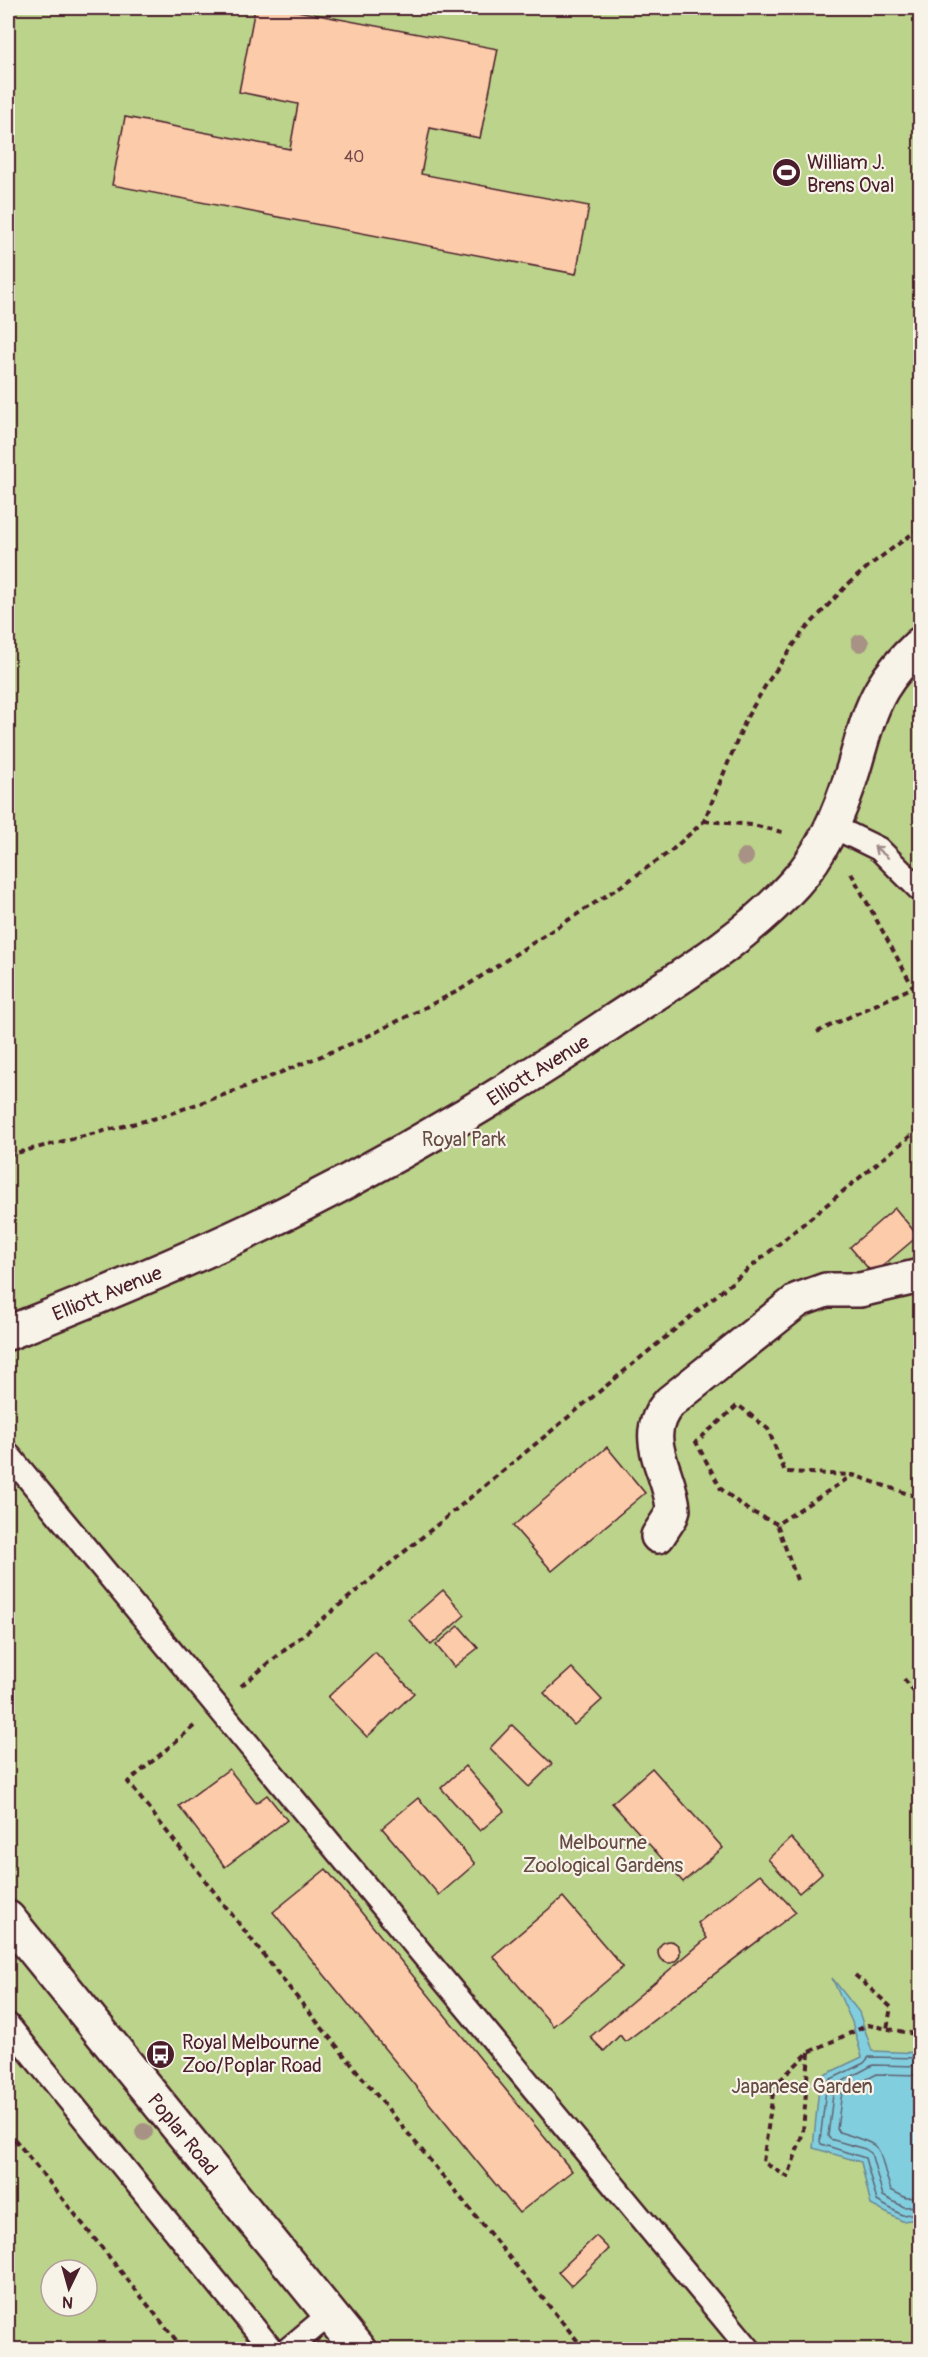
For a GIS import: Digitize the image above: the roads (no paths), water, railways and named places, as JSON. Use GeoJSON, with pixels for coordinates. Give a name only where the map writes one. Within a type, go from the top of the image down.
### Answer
{"type":"FeatureCollection","features":[{"type":"Feature","properties":{"kind":"street","name":"Elliott Avenue"},"geometry":{"type":"LineString","coordinates":[[8,1334],[150,1276],[277,1217],[457,1121],[679,978],[752,923],[795,883],[819,851],[832,826],[878,697],[894,672],[921,644]]}},
{"type":"Feature","properties":{"kind":"street"},"geometry":{"type":"LineString","coordinates":[[658,1536],[674,1509],[658,1457],[656,1439],[660,1418],[670,1402],[798,1300],[826,1290],[860,1290],[921,1276]]}},
{"type":"Feature","properties":{"kind":"street","name":"Poplar Road"},"geometry":{"type":"LineString","coordinates":[[8,1918],[359,2349]]}},
{"type":"Feature","properties":{"kind":"lane"},"geometry":{"type":"LineString","coordinates":[[832,826],[879,849],[921,890]]}},
{"type":"Feature","properties":{"kind":"lane"},"geometry":{"type":"LineString","coordinates":[[8,1454],[750,2349]]}},
{"type":"Feature","properties":{"kind":"lane"},"geometry":{"type":"LineString","coordinates":[[8,2025],[272,2349]]}},
{"type":"Feature","properties":{"kind":"lane"},"geometry":{"type":"LineString","coordinates":[[287,2349],[330,2314]]}},
{"type":"Feature","properties":{"kind":"water"},"geometry":{"type":"Polygon","coordinates":[[[832,1978],[859,2012],[872,2051],[920,2053],[920,2219],[902,2221],[871,2205],[861,2162],[813,2148],[820,2077],[862,2057],[852,2022],[832,1978]]]}},
{"type":"Feature","properties":{"kind":"place","name":"William J. Brens Oval"},"geometry":{"type":"Point","coordinates":[786,173]}},
{"type":"Feature","properties":{"kind":"place","name":"Royal Melbourne Zoo/Poplar Road"},"geometry":{"type":"Point","coordinates":[161,2054]}},
{"type":"Feature","properties":{"kind":"park label","name":"Royal Park"},"geometry":{"type":"Point","coordinates":[464,1139]}},
{"type":"Feature","properties":{"kind":"park label","name":"Melbourne Zoological Gardens"},"geometry":{"type":"Point","coordinates":[603,1854]}},
{"type":"Feature","properties":{"kind":"park label","name":"Japanese Garden"},"geometry":{"type":"Point","coordinates":[802,2086]}}]}
